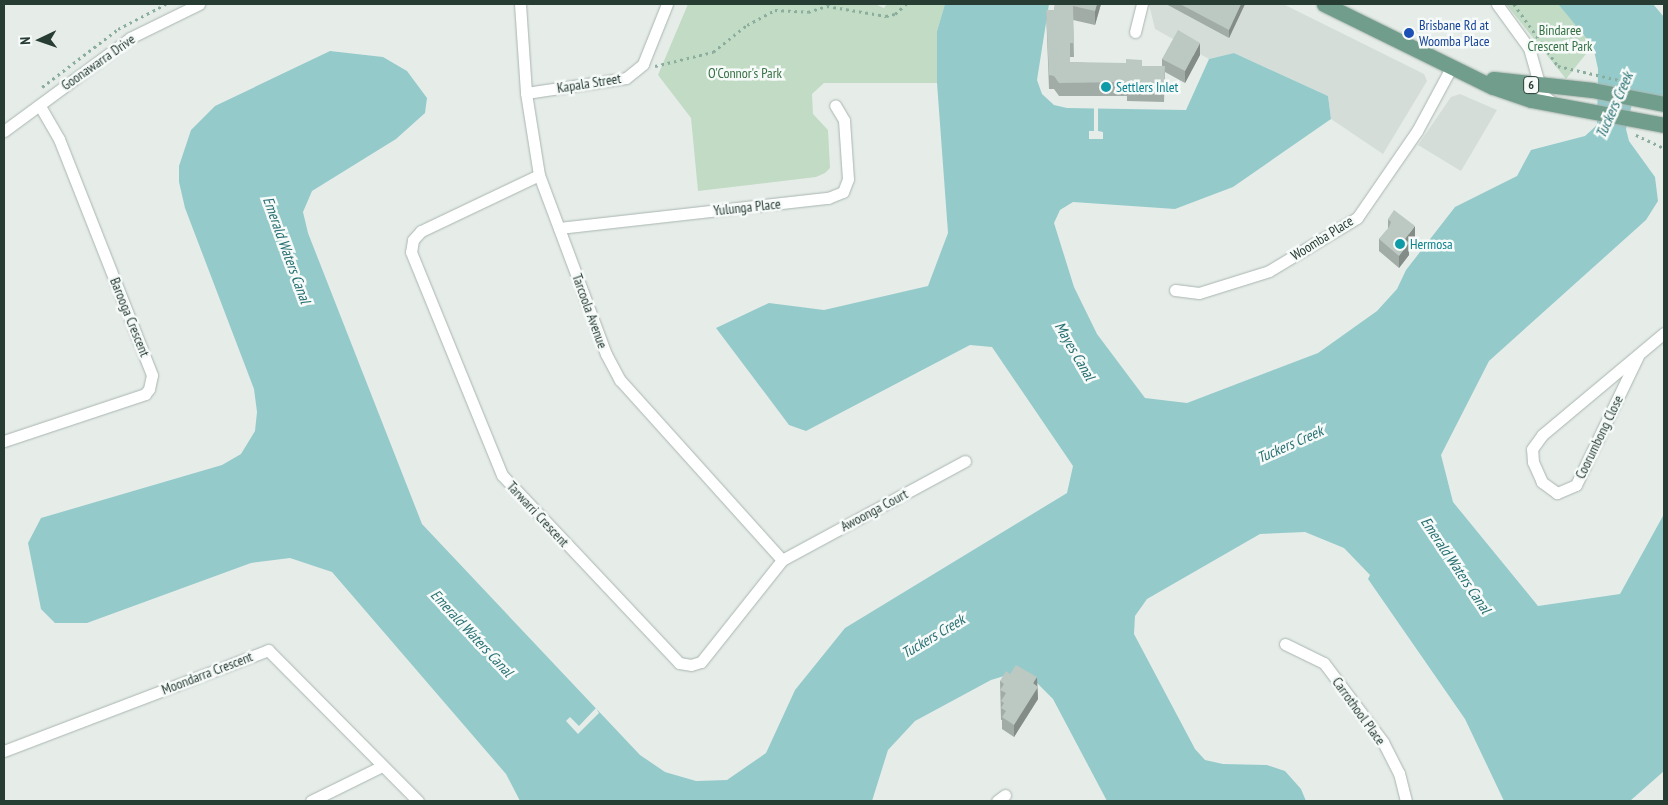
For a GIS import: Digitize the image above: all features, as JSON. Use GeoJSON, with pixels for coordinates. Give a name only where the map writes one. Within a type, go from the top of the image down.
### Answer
{"type":"FeatureCollection","features":[{"type":"Feature","properties":{"kind":"main road","name":"6"},"geometry":{"type":"LineString","coordinates":[[1324,4],[1470,74],[1493,87],[1593,110],[1634,126],[1664,126]]}},
{"type":"Feature","properties":{"kind":"main road","name":"6"},"geometry":{"type":"LineString","coordinates":[[1470,74],[1540,86],[1592,90],[1664,104]]}},
{"type":"Feature","properties":{"kind":"street","name":"Goonawarra Drive"},"geometry":{"type":"LineString","coordinates":[[4,131],[130,38],[199,4]]}},
{"type":"Feature","properties":{"kind":"street","name":"Tarcoola Avenue"},"geometry":{"type":"LineString","coordinates":[[520,4],[526,93],[539,175],[606,354],[620,380],[782,560]]}},
{"type":"Feature","properties":{"kind":"street"},"geometry":{"type":"LineString","coordinates":[[643,64],[667,4]]}},
{"type":"Feature","properties":{"kind":"street"},"geometry":{"type":"LineString","coordinates":[[1135,32],[1142,4]]}},
{"type":"Feature","properties":{"kind":"street"},"geometry":{"type":"LineString","coordinates":[[1497,4],[1530,48],[1542,94],[1552,102]]}},
{"type":"Feature","properties":{"kind":"street","name":"Kapala Street"},"geometry":{"type":"LineString","coordinates":[[526,93],[626,78],[643,64]]}},
{"type":"Feature","properties":{"kind":"street","name":"Woomba Place"},"geometry":{"type":"LineString","coordinates":[[1176,290],[1199,293],[1269,271],[1357,218],[1417,131],[1452,66]]}},
{"type":"Feature","properties":{"kind":"street","name":"Barooga Crescent"},"geometry":{"type":"LineString","coordinates":[[4,441],[145,394],[149,389],[152,375],[59,139],[39,105]]}},
{"type":"Feature","properties":{"kind":"street","name":"Yulunga Place"},"geometry":{"type":"LineString","coordinates":[[559,228],[828,198],[843,192],[848,179],[844,120],[835,105]]}},
{"type":"Feature","properties":{"kind":"street","name":"Tarwarri Crescent"},"geometry":{"type":"LineString","coordinates":[[539,175],[421,231],[413,240],[412,252],[502,475],[679,663],[691,665],[701,662],[782,560]]}},
{"type":"Feature","properties":{"kind":"street","name":"Coorumbong Close"},"geometry":{"type":"LineString","coordinates":[[1638,356],[1576,486],[1557,493],[1542,482],[1532,462],[1532,449],[1542,435],[1664,333]]}},
{"type":"Feature","properties":{"kind":"street","name":"Awoonga Court"},"geometry":{"type":"LineString","coordinates":[[782,560],[965,461]]}},
{"type":"Feature","properties":{"kind":"street","name":"Carrothool Place"},"geometry":{"type":"LineString","coordinates":[[1285,644],[1324,664],[1384,742],[1399,773],[1406,801]]}},
{"type":"Feature","properties":{"kind":"street","name":"Moondarra Crescent"},"geometry":{"type":"LineString","coordinates":[[4,751],[268,650],[418,801]]}},
{"type":"Feature","properties":{"kind":"street"},"geometry":{"type":"LineString","coordinates":[[311,801],[382,766]]}},
{"type":"Feature","properties":{"kind":"path"},"geometry":{"type":"LineString","coordinates":[[643,64],[668,64],[713,52],[747,25],[775,10],[808,12],[827,6],[886,16],[895,14],[906,4]]}},
{"type":"Feature","properties":{"kind":"path"},"geometry":{"type":"LineString","coordinates":[[1514,4],[1558,66],[1584,72]]}},
{"type":"Feature","properties":{"kind":"path"},"geometry":{"type":"LineString","coordinates":[[1634,126],[1664,148]]}},
{"type":"Feature","properties":{"kind":"shaded area"},"geometry":{"type":"Polygon","coordinates":[[[1149,4],[1283,4],[1424,74],[1427,81],[1383,154],[1331,119],[1328,96],[1234,53],[1209,59],[1155,29],[1149,4]]]}},
{"type":"Feature","properties":{"kind":"shaded area"},"geometry":{"type":"Polygon","coordinates":[[[1460,94],[1497,110],[1461,171],[1418,145],[1451,97],[1460,94]]]}},
{"type":"Feature","properties":{"kind":"green space","name":"O'Connor's Park"},"geometry":{"type":"Polygon","coordinates":[[[688,4],[875,4],[884,8],[887,4],[945,4],[937,31],[937,83],[824,83],[812,94],[813,114],[828,130],[830,168],[825,173],[816,177],[698,191],[691,118],[658,75],[688,4]]]}},
{"type":"Feature","properties":{"kind":"green space","name":"Bindaree Crescent Park"},"geometry":{"type":"Polygon","coordinates":[[[1506,4],[1558,4],[1593,45],[1566,79],[1506,4]]]}},
{"type":"Feature","properties":{"kind":"water"},"geometry":{"type":"Polygon","coordinates":[[[945,4],[1049,4],[1037,80],[1042,94],[1054,105],[1067,108],[1186,110],[1209,59],[1234,53],[1328,96],[1331,119],[1233,187],[1175,209],[1073,202],[1060,210],[1054,223],[1074,287],[1097,334],[1145,398],[1187,403],[1318,353],[1377,311],[1397,289],[1406,270],[1455,207],[1517,176],[1531,150],[1585,136],[1597,125],[1598,69],[1593,46],[1558,4],[1653,4],[1664,17],[1664,96],[1633,100],[1626,129],[1629,141],[1655,177],[1658,201],[1646,220],[1489,361],[1441,455],[1453,502],[1538,606],[1620,594],[1664,514],[1664,771],[1630,801],[1504,801],[1465,719],[1368,579],[1370,575],[1344,548],[1305,532],[1260,534],[1147,599],[1135,616],[1134,634],[1195,749],[1205,760],[1223,764],[1267,765],[1285,771],[1301,789],[1306,801],[1107,801],[1053,699],[1036,682],[1014,673],[991,680],[915,721],[888,750],[872,801],[520,801],[506,774],[332,572],[290,558],[251,563],[87,623],[55,623],[41,609],[28,543],[41,518],[222,465],[241,454],[255,431],[257,412],[254,389],[185,208],[179,182],[179,166],[191,130],[215,106],[330,51],[383,57],[407,71],[427,98],[425,113],[396,139],[312,191],[303,212],[308,233],[422,524],[640,755],[665,772],[696,781],[727,780],[766,753],[795,690],[845,628],[1067,493],[1073,466],[992,347],[970,345],[806,431],[789,425],[716,328],[769,303],[824,310],[928,286],[948,233],[937,83],[937,31],[945,4]]]}},
{"type":"Feature","properties":{"kind":"pier"},"geometry":{"type":"Polygon","coordinates":[[[1094,107],[1098,107],[1098,131],[1103,132],[1103,139],[1089,139],[1089,131],[1094,131],[1094,107]]]}},
{"type":"Feature","properties":{"kind":"pier"},"geometry":{"type":"Polygon","coordinates":[[[596,708],[599,713],[578,734],[566,721],[570,717],[579,726],[596,708]]]}},
{"type":"Feature","properties":{"kind":"building"},"geometry":{"type":"Polygon","coordinates":[[[1055,4],[1097,4],[1095,11],[1073,6],[1074,43],[1070,43],[1070,62],[1126,63],[1126,59],[1142,60],[1142,66],[1165,66],[1164,88],[1127,88],[1127,82],[1059,83],[1054,76],[1049,75],[1046,10],[1054,10],[1055,4]]]}},
{"type":"Feature","properties":{"kind":"building"},"geometry":{"type":"Polygon","coordinates":[[[1180,4],[1241,4],[1229,30],[1180,4]]]}},
{"type":"Feature","properties":{"kind":"building"},"geometry":{"type":"Polygon","coordinates":[[[1178,30],[1200,43],[1185,71],[1162,59],[1178,30]]]}},
{"type":"Feature","properties":{"kind":"building"},"geometry":{"type":"Polygon","coordinates":[[[1394,210],[1415,226],[1405,239],[1409,243],[1399,256],[1379,239],[1389,227],[1391,222],[1388,219],[1394,210]]]}},
{"type":"Feature","properties":{"kind":"building"},"geometry":{"type":"Polygon","coordinates":[[[1016,665],[1037,677],[1033,683],[1038,687],[1014,725],[1002,717],[1006,711],[1001,708],[1004,703],[1001,701],[1006,693],[1000,690],[1004,684],[1000,681],[1006,671],[1010,674],[1016,665]]]}},
{"type":"Feature","properties":{"kind":"place","name":"Brisbane Rd at Woomba Place"},"geometry":{"type":"Point","coordinates":[1409,33]}},
{"type":"Feature","properties":{"kind":"place","name":"Settlers Inlet"},"geometry":{"type":"Point","coordinates":[1106,87]}},
{"type":"Feature","properties":{"kind":"place","name":"Hermosa"},"geometry":{"type":"Point","coordinates":[1400,244]}},
{"type":"Feature","properties":{"kind":"water label","name":"Tuckers Creek"},"geometry":{"type":"Point","coordinates":[1614,105]}},
{"type":"Feature","properties":{"kind":"water label","name":"Emerald Waters Canal"},"geometry":{"type":"Point","coordinates":[287,250]}},
{"type":"Feature","properties":{"kind":"water label","name":"Mayes Canal"},"geometry":{"type":"Point","coordinates":[1075,351]}},
{"type":"Feature","properties":{"kind":"water label","name":"Tuckers Creek"},"geometry":{"type":"Point","coordinates":[1290,444]}},
{"type":"Feature","properties":{"kind":"water label","name":"Emerald Waters Canal"},"geometry":{"type":"Point","coordinates":[1456,565]}},
{"type":"Feature","properties":{"kind":"water label","name":"Emerald Waters Canal"},"geometry":{"type":"Point","coordinates":[472,633]}},
{"type":"Feature","properties":{"kind":"water label","name":"Tuckers Creek"},"geometry":{"type":"Point","coordinates":[933,636]}}]}
